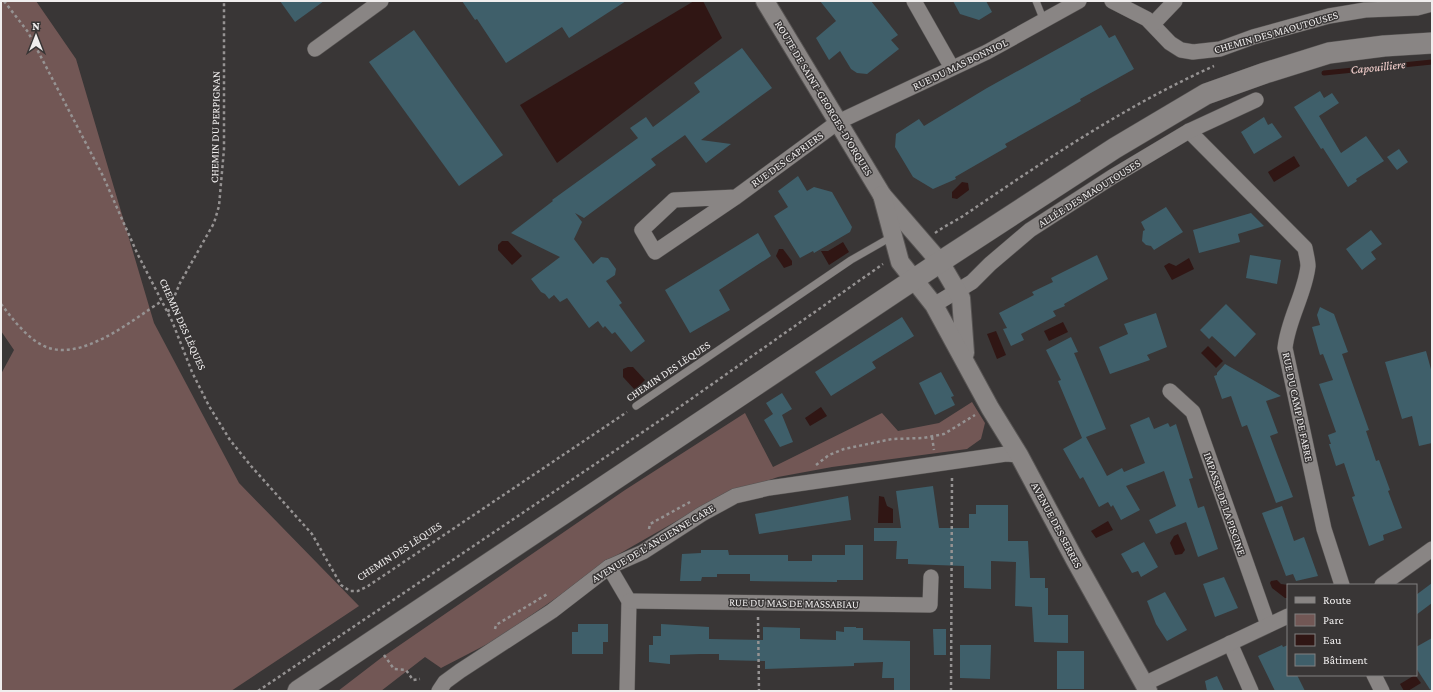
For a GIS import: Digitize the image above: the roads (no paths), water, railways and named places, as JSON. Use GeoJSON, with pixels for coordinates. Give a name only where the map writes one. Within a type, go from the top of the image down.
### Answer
{"type":"FeatureCollection","features":[{"type":"Feature","properties":{"kind":"main road"},"geometry":{"type":"LineString","coordinates":[[298,691],[914,279],[1116,148],[1206,94],[1265,73],[1329,54],[1384,46],[1432,43]]}},
{"type":"Feature","properties":{"kind":"street"},"geometry":{"type":"LineString","coordinates":[[315,49],[381,1]]}},
{"type":"Feature","properties":{"kind":"street","name":"ROUTE DE SAINT-GEORGES-D'ORQUES"},"geometry":{"type":"LineString","coordinates":[[765,1],[882,195],[940,262]]}},
{"type":"Feature","properties":{"kind":"street"},"geometry":{"type":"LineString","coordinates":[[914,1],[952,68]]}},
{"type":"Feature","properties":{"kind":"street","name":"RUE DU MAS BONNIOL"},"geometry":{"type":"LineString","coordinates":[[838,122],[988,52],[1078,1]]}},
{"type":"Feature","properties":{"kind":"street","name":"CHEMIN DES MAOUTOUSES"},"geometry":{"type":"LineString","coordinates":[[1112,1],[1153,24],[1170,43],[1181,50],[1193,52],[1207,51],[1329,16],[1365,10],[1417,8],[1432,4]]}},
{"type":"Feature","properties":{"kind":"street"},"geometry":{"type":"LineString","coordinates":[[1153,24],[1175,1]]}},
{"type":"Feature","properties":{"kind":"street","name":"ALLÉE DES MAOUTOUSES"},"geometry":{"type":"LineString","coordinates":[[934,306],[972,282],[990,264],[1030,230],[1112,177],[1189,131],[1256,100]]}},
{"type":"Feature","properties":{"kind":"street","name":"RUE DES CAPRIERS"},"geometry":{"type":"LineString","coordinates":[[736,196],[674,200],[642,230],[655,252],[736,196],[838,122]]}},
{"type":"Feature","properties":{"kind":"street","name":"RUE DU CAMP DE FABRE"},"geometry":{"type":"LineString","coordinates":[[1189,131],[1304,248],[1308,265],[1287,330],[1285,348],[1324,529],[1342,584]]}},
{"type":"Feature","properties":{"kind":"street","name":"ROUTE DE SAINT-GEORGES-D'ORQUES"},"geometry":{"type":"LineString","coordinates":[[882,195],[897,257],[914,279]]}},
{"type":"Feature","properties":{"kind":"street","name":"AVENUE DES SERRES"},"geometry":{"type":"LineString","coordinates":[[940,262],[961,298],[965,359]]}},
{"type":"Feature","properties":{"kind":"street","name":"AVENUE DES SERRES"},"geometry":{"type":"LineString","coordinates":[[914,279],[934,306],[965,359],[990,408],[1019,455],[1146,688]]}},
{"type":"Feature","properties":{"kind":"street","name":"IMPASSE DE LA PISCINE"},"geometry":{"type":"LineString","coordinates":[[1170,391],[1193,412],[1268,625]]}},
{"type":"Feature","properties":{"kind":"street","name":"AVENUE DE L'ANCIENNE GARE"},"geometry":{"type":"LineString","coordinates":[[439,691],[445,682],[552,611],[608,567],[643,552],[702,514],[735,496],[769,488],[1006,454],[1019,455]]}},
{"type":"Feature","properties":{"kind":"street"},"geometry":{"type":"LineString","coordinates":[[1383,584],[1432,549]]}},
{"type":"Feature","properties":{"kind":"street"},"geometry":{"type":"LineString","coordinates":[[608,567],[629,601],[627,691]]}},
{"type":"Feature","properties":{"kind":"street","name":"RUE DU MAS DE MASSABIAU"},"geometry":{"type":"LineString","coordinates":[[629,601],[930,605],[931,577]]}},
{"type":"Feature","properties":{"kind":"street"},"geometry":{"type":"LineString","coordinates":[[1146,688],[1230,643],[1287,616]]}},
{"type":"Feature","properties":{"kind":"street"},"geometry":{"type":"LineString","coordinates":[[1230,643],[1251,691]]}},
{"type":"Feature","properties":{"kind":"street"},"geometry":{"type":"LineString","coordinates":[[1374,676],[1382,691]]}},
{"type":"Feature","properties":{"kind":"lane"},"geometry":{"type":"LineString","coordinates":[[1036,1],[1044,21]]}},
{"type":"Feature","properties":{"kind":"lane","name":"CHEMIN DES LÈQUES"},"geometry":{"type":"LineString","coordinates":[[636,406],[851,260],[893,236]]}},
{"type":"Feature","properties":{"kind":"water"},"geometry":{"type":"Polygon","coordinates":[[[694,1],[703,1],[722,38],[557,163],[520,105],[694,1]]]}},
{"type":"Feature","properties":{"kind":"water"},"geometry":{"type":"Polygon","coordinates":[[[1294,156],[1300,166],[1274,182],[1268,172],[1294,156]]]}},
{"type":"Feature","properties":{"kind":"water"},"geometry":{"type":"Polygon","coordinates":[[[962,182],[968,183],[969,190],[957,199],[952,198],[952,192],[962,182]]]}},
{"type":"Feature","properties":{"kind":"water"},"geometry":{"type":"Polygon","coordinates":[[[502,241],[508,241],[522,256],[512,265],[498,250],[498,245],[502,241]]]}},
{"type":"Feature","properties":{"kind":"water"},"geometry":{"type":"Polygon","coordinates":[[[843,242],[849,252],[829,265],[821,251],[828,251],[843,242]]]}},
{"type":"Feature","properties":{"kind":"water"},"geometry":{"type":"Polygon","coordinates":[[[779,249],[783,249],[792,261],[792,265],[784,268],[776,256],[779,249]]]}},
{"type":"Feature","properties":{"kind":"water"},"geometry":{"type":"Polygon","coordinates":[[[1189,258],[1194,269],[1172,280],[1164,266],[1169,263],[1176,266],[1189,258]]]}},
{"type":"Feature","properties":{"kind":"water"},"geometry":{"type":"Polygon","coordinates":[[[1063,322],[1068,332],[1049,341],[1044,331],[1063,322]]]}},
{"type":"Feature","properties":{"kind":"water"},"geometry":{"type":"Polygon","coordinates":[[[996,331],[1006,355],[997,359],[987,334],[996,331]]]}},
{"type":"Feature","properties":{"kind":"water"},"geometry":{"type":"Polygon","coordinates":[[[1208,346],[1223,361],[1216,368],[1201,353],[1208,346]]]}},
{"type":"Feature","properties":{"kind":"water"},"geometry":{"type":"Polygon","coordinates":[[[633,367],[645,380],[635,390],[623,377],[623,369],[633,367]]]}},
{"type":"Feature","properties":{"kind":"water"},"geometry":{"type":"Polygon","coordinates":[[[821,407],[827,416],[810,426],[805,418],[821,407]]]}},
{"type":"Feature","properties":{"kind":"water"},"geometry":{"type":"Polygon","coordinates":[[[879,496],[884,497],[887,506],[893,509],[893,523],[878,523],[879,496]]]}},
{"type":"Feature","properties":{"kind":"water"},"geometry":{"type":"Polygon","coordinates":[[[1108,521],[1113,530],[1096,538],[1091,531],[1108,521]]]}},
{"type":"Feature","properties":{"kind":"water"},"geometry":{"type":"Polygon","coordinates":[[[1178,534],[1185,550],[1182,554],[1175,555],[1170,543],[1174,536],[1178,534]]]}},
{"type":"Feature","properties":{"kind":"water"},"geometry":{"type":"Polygon","coordinates":[[[1277,580],[1281,584],[1287,585],[1287,598],[1272,588],[1270,583],[1271,581],[1277,580]]]}},
{"type":"Feature","properties":{"kind":"water"},"geometry":{"type":"Polygon","coordinates":[[[1413,676],[1416,676],[1421,683],[1408,691],[1404,691],[1400,684],[1413,676]]]}},
{"type":"Feature","properties":{"kind":"waterway","name":"Capouilliere"},"geometry":{"type":"LineString","coordinates":[[1324,73],[1432,62]]}}]}
